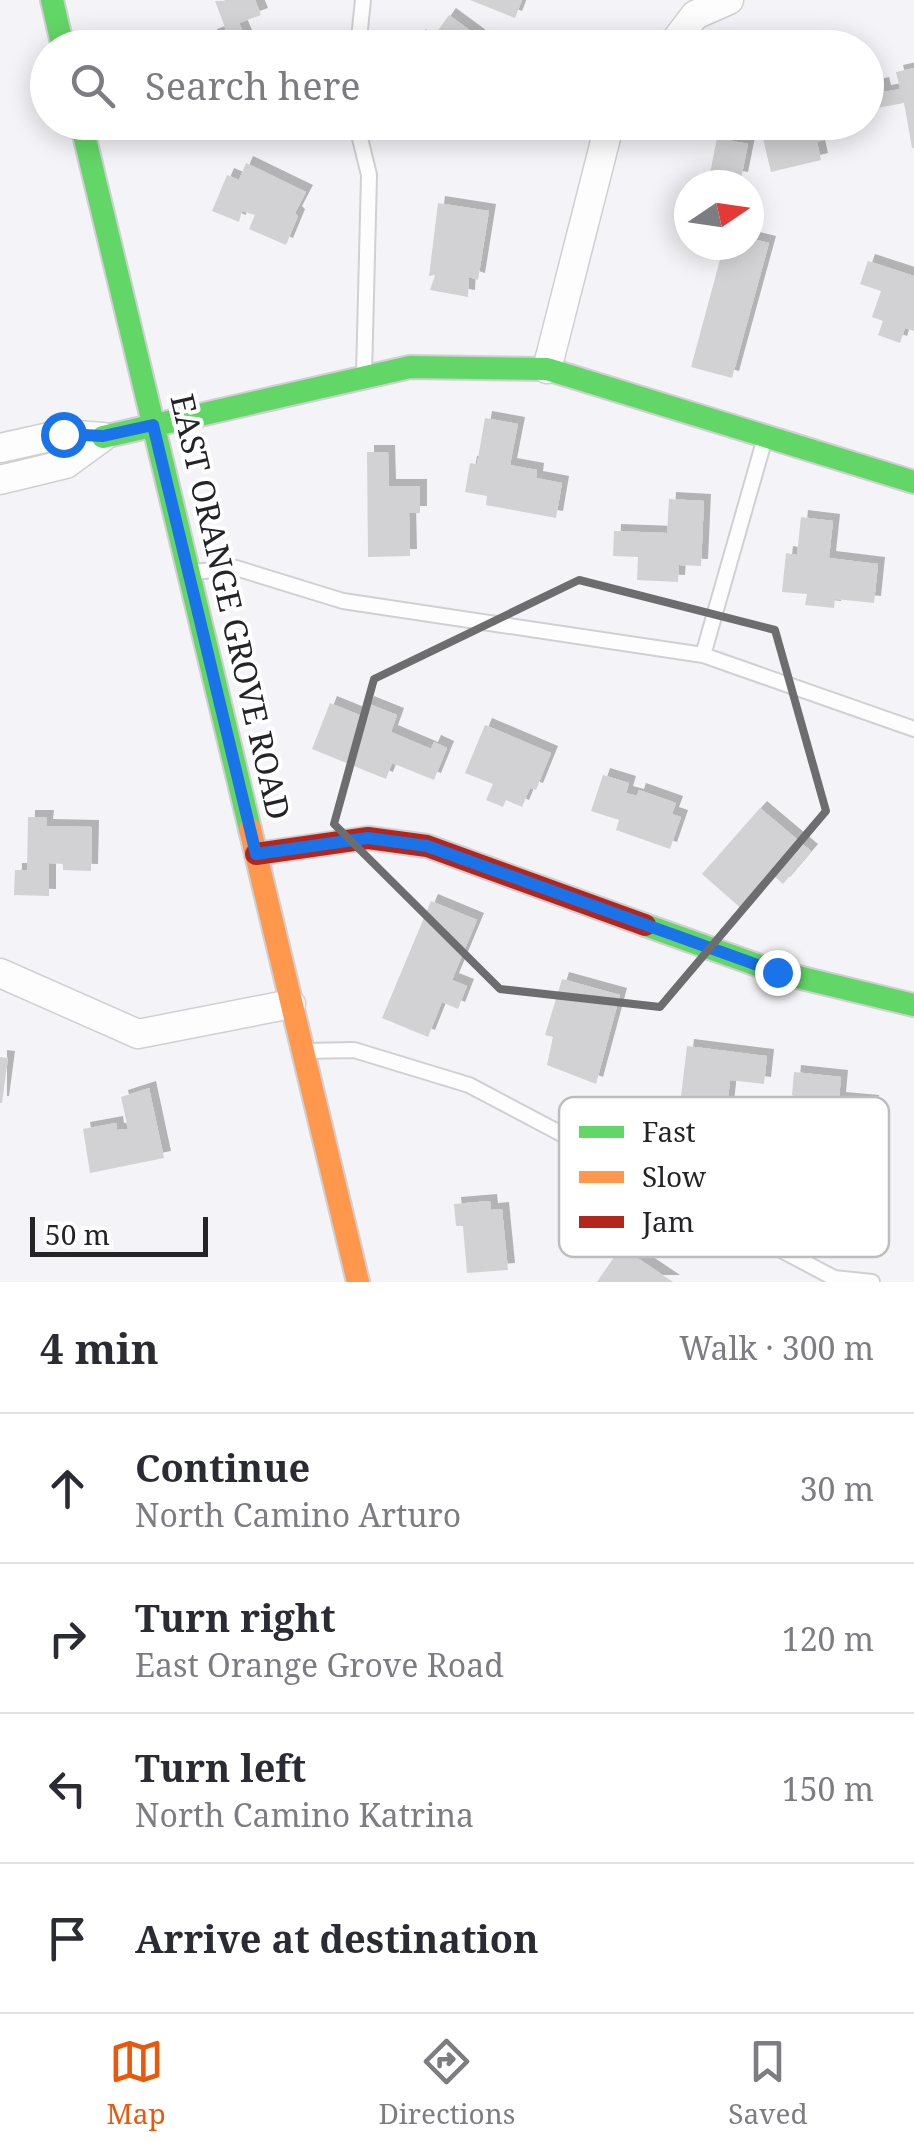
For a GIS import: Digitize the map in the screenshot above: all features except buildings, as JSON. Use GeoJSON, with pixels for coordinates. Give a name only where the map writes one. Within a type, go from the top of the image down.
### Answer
{"type":"FeatureCollection","features":[{"type":"Feature","properties":{"kind":"street"},"geometry":{"type":"LineString","coordinates":[[52,0],[59,30]]}},
{"type":"Feature","properties":{"kind":"street"},"geometry":{"type":"LineString","coordinates":[[684,30],[695,15],[729,0]]}},
{"type":"Feature","properties":{"kind":"street","name":"EAST ORANGE GROVE ROAD"},"geometry":{"type":"LineString","coordinates":[[86,140],[358,1282]]}},
{"type":"Feature","properties":{"kind":"street"},"geometry":{"type":"LineString","coordinates":[[547,368],[605,140]]}},
{"type":"Feature","properties":{"kind":"street"},"geometry":{"type":"LineString","coordinates":[[0,448],[63,434],[103,436],[410,367],[547,368],[914,482]]}},
{"type":"Feature","properties":{"kind":"street"},"geometry":{"type":"LineString","coordinates":[[0,480],[66,464],[103,436]]}},
{"type":"Feature","properties":{"kind":"street"},"geometry":{"type":"LineString","coordinates":[[256,854],[368,838],[427,846],[777,972],[914,1004]]}},
{"type":"Feature","properties":{"kind":"street"},"geometry":{"type":"LineString","coordinates":[[0,973],[138,1034],[291,1004]]}},
{"type":"Feature","properties":{"kind":"lane"},"geometry":{"type":"LineString","coordinates":[[360,30],[363,0]]}},
{"type":"Feature","properties":{"kind":"lane"},"geometry":{"type":"LineString","coordinates":[[361,140],[370,174],[364,378]]}},
{"type":"Feature","properties":{"kind":"lane"},"geometry":{"type":"LineString","coordinates":[[703,655],[766,436]]}},
{"type":"Feature","properties":{"kind":"lane"},"geometry":{"type":"LineString","coordinates":[[188,572],[236,568],[343,601],[703,655],[914,728]]}},
{"type":"Feature","properties":{"kind":"lane"},"geometry":{"type":"LineString","coordinates":[[303,1052],[354,1050],[469,1085],[559,1133]]}},
{"type":"Feature","properties":{"kind":"lane"},"geometry":{"type":"LineString","coordinates":[[794,1257],[834,1278],[872,1282]]}},
{"type":"Feature","properties":{"kind":"highlighted area"},"geometry":{"type":"Polygon","coordinates":[[[579,580],[775,630],[826,811],[660,1007],[500,989],[334,824],[374,679],[579,580]]]}},
{"type":"Feature","properties":{"kind":"traffic: fast"},"geometry":{"type":"LineString","coordinates":[[52,0],[59,30]]}},
{"type":"Feature","properties":{"kind":"traffic: fast"},"geometry":{"type":"LineString","coordinates":[[85,140],[250,829]]}},
{"type":"Feature","properties":{"kind":"traffic: fast"},"geometry":{"type":"LineString","coordinates":[[103,437],[410,367],[547,369],[914,482]]}},
{"type":"Feature","properties":{"kind":"traffic: fast"},"geometry":{"type":"LineString","coordinates":[[645,925],[777,972],[914,1005]]}},
{"type":"Feature","properties":{"kind":"traffic: slow"},"geometry":{"type":"LineString","coordinates":[[250,829],[358,1282]]}},
{"type":"Feature","properties":{"kind":"traffic: jam"},"geometry":{"type":"LineString","coordinates":[[256,854],[368,838],[427,846],[645,925]]}},
{"type":"Feature","properties":{"kind":"route"},"geometry":{"type":"LineString","coordinates":[[63,434],[103,436],[153,425],[256,854],[368,838],[427,846],[777,972]]}}]}
